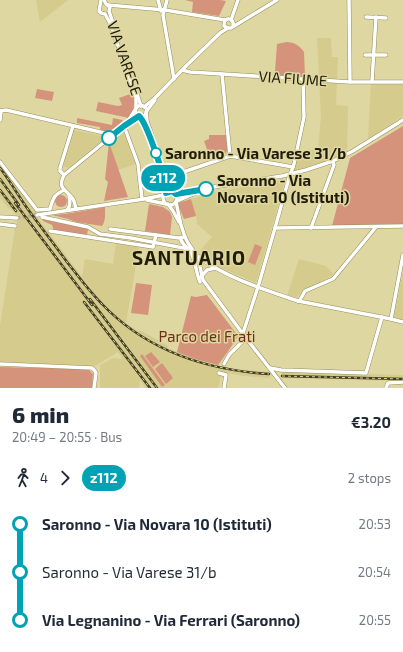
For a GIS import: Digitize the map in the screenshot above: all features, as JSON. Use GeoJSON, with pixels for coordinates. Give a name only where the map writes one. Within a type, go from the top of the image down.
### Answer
{"type":"FeatureCollection","features":[{"type":"Feature","properties":{"kind":"street","name":"VIA VARESE"},"geometry":{"type":"LineString","coordinates":[[100,5],[101,0]]}},
{"type":"Feature","properties":{"kind":"street"},"geometry":{"type":"LineString","coordinates":[[158,0],[163,16],[174,79]]}},
{"type":"Feature","properties":{"kind":"street"},"geometry":{"type":"LineString","coordinates":[[163,16],[168,0]]}},
{"type":"Feature","properties":{"kind":"street"},"geometry":{"type":"LineString","coordinates":[[124,126],[138,106],[143,106],[155,98],[220,33],[229,22],[238,0]]}},
{"type":"Feature","properties":{"kind":"street"},"geometry":{"type":"LineString","coordinates":[[116,5],[108,13],[105,14],[99,11],[100,5],[106,3],[165,10],[229,22],[242,21],[276,0]]}},
{"type":"Feature","properties":{"kind":"street"},"geometry":{"type":"LineString","coordinates":[[349,0],[350,82]]}},
{"type":"Feature","properties":{"kind":"street"},"geometry":{"type":"LineString","coordinates":[[106,3],[110,10]]}},
{"type":"Feature","properties":{"kind":"street","name":"VIA VARESE"},"geometry":{"type":"LineString","coordinates":[[110,10],[139,100],[143,106]]}},
{"type":"Feature","properties":{"kind":"street","name":"VIA VARESE"},"geometry":{"type":"LineString","coordinates":[[105,14],[110,22],[136,97],[135,109]]}},
{"type":"Feature","properties":{"kind":"street"},"geometry":{"type":"LineString","coordinates":[[366,17],[386,18]]}},
{"type":"Feature","properties":{"kind":"street"},"geometry":{"type":"LineString","coordinates":[[372,81],[376,17]]}},
{"type":"Feature","properties":{"kind":"street"},"geometry":{"type":"LineString","coordinates":[[220,33],[228,28],[231,28],[229,22]]}},
{"type":"Feature","properties":{"kind":"street"},"geometry":{"type":"LineString","coordinates":[[365,55],[386,55]]}},
{"type":"Feature","properties":{"kind":"street","name":"VIA FIUME"},"geometry":{"type":"LineString","coordinates":[[182,70],[190,72],[350,82],[403,82]]}},
{"type":"Feature","properties":{"kind":"street"},"geometry":{"type":"LineString","coordinates":[[222,74],[230,156]]}},
{"type":"Feature","properties":{"kind":"street"},"geometry":{"type":"LineString","coordinates":[[243,333],[293,167],[304,117],[303,79]]}},
{"type":"Feature","properties":{"kind":"street"},"geometry":{"type":"LineString","coordinates":[[76,209],[74,200],[64,190],[62,182],[64,175],[124,126],[143,116],[155,98]]}},
{"type":"Feature","properties":{"kind":"street"},"geometry":{"type":"LineString","coordinates":[[143,106],[146,113]]}},
{"type":"Feature","properties":{"kind":"street"},"geometry":{"type":"LineString","coordinates":[[135,109],[136,114],[139,117]]}},
{"type":"Feature","properties":{"kind":"street"},"geometry":{"type":"LineString","coordinates":[[0,120],[1,111],[6,110],[113,135]]}},
{"type":"Feature","properties":{"kind":"street","name":"VIA VARESE"},"geometry":{"type":"LineString","coordinates":[[146,113],[147,121],[166,178],[174,192]]}},
{"type":"Feature","properties":{"kind":"street","name":"VIA VARESE"},"geometry":{"type":"LineString","coordinates":[[139,117],[146,127],[156,153],[164,182],[165,194]]}},
{"type":"Feature","properties":{"kind":"street"},"geometry":{"type":"LineString","coordinates":[[37,212],[76,209],[143,199],[174,192],[206,189],[306,170],[333,161],[353,151],[403,120]]}},
{"type":"Feature","properties":{"kind":"street"},"geometry":{"type":"LineString","coordinates":[[64,175],[60,171],[60,168],[73,126]]}},
{"type":"Feature","properties":{"kind":"street"},"geometry":{"type":"LineString","coordinates":[[124,126],[138,164],[143,199]]}},
{"type":"Feature","properties":{"kind":"street"},"geometry":{"type":"LineString","coordinates":[[166,178],[230,156],[293,167]]}},
{"type":"Feature","properties":{"kind":"street"},"geometry":{"type":"LineString","coordinates":[[311,228],[334,164],[333,161]]}},
{"type":"Feature","properties":{"kind":"street"},"geometry":{"type":"LineString","coordinates":[[0,162],[37,212]]}},
{"type":"Feature","properties":{"kind":"street"},"geometry":{"type":"LineString","coordinates":[[143,199],[171,205],[176,201],[206,189]]}},
{"type":"Feature","properties":{"kind":"street"},"geometry":{"type":"LineString","coordinates":[[37,212],[50,209],[53,198],[56,194],[64,190]]}},
{"type":"Feature","properties":{"kind":"street"},"geometry":{"type":"LineString","coordinates":[[174,192],[177,197],[176,201],[181,225],[185,237],[196,255],[202,277],[213,294],[285,388]]}},
{"type":"Feature","properties":{"kind":"street"},"geometry":{"type":"LineString","coordinates":[[67,210],[70,204],[68,194]]}},
{"type":"Feature","properties":{"kind":"street"},"geometry":{"type":"LineString","coordinates":[[165,194],[164,200],[173,211],[181,225]]}},
{"type":"Feature","properties":{"kind":"street"},"geometry":{"type":"LineString","coordinates":[[0,217],[17,218]]}},
{"type":"Feature","properties":{"kind":"street"},"geometry":{"type":"LineString","coordinates":[[42,217],[88,228],[100,234],[189,249]]}},
{"type":"Feature","properties":{"kind":"street"},"geometry":{"type":"LineString","coordinates":[[0,224],[15,226]]}},
{"type":"Feature","properties":{"kind":"street"},"geometry":{"type":"LineString","coordinates":[[275,228],[403,226]]}},
{"type":"Feature","properties":{"kind":"street"},"geometry":{"type":"LineString","coordinates":[[299,301],[305,291],[333,279],[376,227]]}},
{"type":"Feature","properties":{"kind":"street"},"geometry":{"type":"LineString","coordinates":[[110,229],[179,238],[185,237]]}},
{"type":"Feature","properties":{"kind":"street"},"geometry":{"type":"LineString","coordinates":[[50,231],[153,247],[153,242],[156,235]]}},
{"type":"Feature","properties":{"kind":"street"},"geometry":{"type":"LineString","coordinates":[[181,240],[189,249],[200,282]]}},
{"type":"Feature","properties":{"kind":"street"},"geometry":{"type":"LineString","coordinates":[[196,255],[216,268],[258,287],[299,301],[334,309],[391,318],[403,322]]}},
{"type":"Feature","properties":{"kind":"street"},"geometry":{"type":"LineString","coordinates":[[391,318],[403,255]]}},
{"type":"Feature","properties":{"kind":"street"},"geometry":{"type":"LineString","coordinates":[[202,277],[207,270],[216,268]]}},
{"type":"Feature","properties":{"kind":"street"},"geometry":{"type":"LineString","coordinates":[[209,297],[213,294]]}},
{"type":"Feature","properties":{"kind":"street"},"geometry":{"type":"LineString","coordinates":[[270,368],[281,370],[366,372],[382,317]]}},
{"type":"Feature","properties":{"kind":"street"},"geometry":{"type":"LineString","coordinates":[[224,364],[230,355],[246,338]]}},
{"type":"Feature","properties":{"kind":"street"},"geometry":{"type":"LineString","coordinates":[[0,364],[89,367],[94,369],[96,373],[94,388]]}},
{"type":"Feature","properties":{"kind":"street"},"geometry":{"type":"LineString","coordinates":[[220,373],[226,375],[224,388]]}},
{"type":"Feature","properties":{"kind":"street"},"geometry":{"type":"LineString","coordinates":[[386,388],[388,382],[403,382]]}},
{"type":"Feature","properties":{"kind":"street"},"geometry":{"type":"LineString","coordinates":[[281,388],[282,383]]}},
{"type":"Feature","properties":{"kind":"shaded area"},"geometry":{"type":"Polygon","coordinates":[[[36,0],[68,0],[40,22],[36,0]]]}},
{"type":"Feature","properties":{"kind":"shaded area"},"geometry":{"type":"Polygon","coordinates":[[[317,38],[331,38],[332,57],[338,57],[336,105],[348,106],[347,152],[324,162],[294,171],[298,154],[318,148],[321,117],[317,38]]]}},
{"type":"Feature","properties":{"kind":"shaded area"},"geometry":{"type":"Polygon","coordinates":[[[371,82],[403,83],[403,116],[368,139],[371,82]]]}},
{"type":"Feature","properties":{"kind":"shaded area"},"geometry":{"type":"Polygon","coordinates":[[[74,130],[102,136],[104,139],[68,168],[63,166],[74,130]]]}},
{"type":"Feature","properties":{"kind":"shaded area"},"geometry":{"type":"Polygon","coordinates":[[[124,131],[135,164],[118,170],[109,142],[124,131]]]}},
{"type":"Feature","properties":{"kind":"shaded area"},"geometry":{"type":"Polygon","coordinates":[[[0,163],[36,211],[37,217],[82,277],[85,259],[113,264],[116,243],[139,247],[126,323],[138,331],[140,330],[168,346],[168,348],[185,355],[223,367],[269,372],[269,378],[222,372],[218,388],[145,388],[140,380],[139,388],[100,388],[100,365],[113,358],[123,359],[118,352],[95,366],[0,362],[0,326],[15,228],[17,224],[17,216],[0,198],[0,163]]]}},
{"type":"Feature","properties":{"kind":"shaded area"},"geometry":{"type":"Polygon","coordinates":[[[285,181],[256,283],[219,267],[200,251],[212,237],[197,224],[191,199],[213,192],[285,181]]]}},
{"type":"Feature","properties":{"kind":"shaded area"},"geometry":{"type":"Polygon","coordinates":[[[299,259],[326,266],[333,274],[302,292],[296,298],[287,296],[299,259]]]}},
{"type":"Feature","properties":{"kind":"shaded area"},"geometry":{"type":"Polygon","coordinates":[[[403,270],[403,320],[394,317],[403,270]]]}},
{"type":"Feature","properties":{"kind":"shaded area"},"geometry":{"type":"Polygon","coordinates":[[[282,372],[403,375],[403,381],[282,378],[282,372]]]}},
{"type":"Feature","properties":{"kind":"green space"},"geometry":{"type":"Polygon","coordinates":[[[185,0],[226,1],[219,16],[192,12],[193,2],[185,0]]]}},
{"type":"Feature","properties":{"kind":"green space"},"geometry":{"type":"Polygon","coordinates":[[[287,42],[297,45],[304,52],[305,77],[278,75],[275,71],[277,44],[287,42]]]}},
{"type":"Feature","properties":{"kind":"green space"},"geometry":{"type":"Polygon","coordinates":[[[37,89],[54,92],[52,101],[35,98],[37,89]]]}},
{"type":"Feature","properties":{"kind":"green space"},"geometry":{"type":"Polygon","coordinates":[[[133,93],[134,106],[129,118],[96,111],[98,102],[118,106],[122,105],[119,98],[133,93]]]}},
{"type":"Feature","properties":{"kind":"green space"},"geometry":{"type":"Polygon","coordinates":[[[77,118],[112,125],[113,118],[123,121],[110,132],[100,130],[100,127],[77,123],[77,118]]]}},
{"type":"Feature","properties":{"kind":"green space"},"geometry":{"type":"Polygon","coordinates":[[[403,126],[403,224],[332,226],[350,158],[403,126]]]}},
{"type":"Feature","properties":{"kind":"green space"},"geometry":{"type":"Polygon","coordinates":[[[209,135],[226,135],[227,146],[227,151],[223,156],[219,158],[218,153],[212,155],[214,160],[211,161],[204,141],[209,139],[209,135]]]}},
{"type":"Feature","properties":{"kind":"green space"},"geometry":{"type":"Polygon","coordinates":[[[109,142],[128,197],[104,201],[108,182],[105,179],[109,142]]]}},
{"type":"Feature","properties":{"kind":"green space"},"geometry":{"type":"Polygon","coordinates":[[[59,195],[63,195],[67,201],[63,207],[59,207],[55,203],[55,199],[59,195]]]}},
{"type":"Feature","properties":{"kind":"green space"},"geometry":{"type":"Polygon","coordinates":[[[191,199],[196,216],[184,219],[179,203],[191,199]]]}},
{"type":"Feature","properties":{"kind":"green space"},"geometry":{"type":"Polygon","coordinates":[[[149,204],[163,207],[170,212],[172,217],[170,235],[145,231],[149,204]]]}},
{"type":"Feature","properties":{"kind":"green space"},"geometry":{"type":"Polygon","coordinates":[[[105,207],[105,219],[102,226],[76,222],[52,215],[72,213],[105,207]]]}},
{"type":"Feature","properties":{"kind":"green space"},"geometry":{"type":"Polygon","coordinates":[[[42,219],[88,229],[87,235],[54,231],[52,225],[43,221],[42,219]]]}},
{"type":"Feature","properties":{"kind":"green space"},"geometry":{"type":"Polygon","coordinates":[[[255,244],[262,247],[255,265],[248,262],[255,244]]]}},
{"type":"Feature","properties":{"kind":"green space"},"geometry":{"type":"Polygon","coordinates":[[[136,283],[152,285],[148,315],[131,313],[136,283]]]}},
{"type":"Feature","properties":{"kind":"green space","name":"Parco dei Frati"},"geometry":{"type":"Polygon","coordinates":[[[207,295],[238,336],[218,365],[195,359],[177,352],[191,296],[196,297],[207,295]]]}},
{"type":"Feature","properties":{"kind":"green space"},"geometry":{"type":"Polygon","coordinates":[[[151,352],[160,362],[153,367],[145,356],[151,352]]]}},
{"type":"Feature","properties":{"kind":"green space"},"geometry":{"type":"Polygon","coordinates":[[[142,354],[165,385],[162,387],[140,356],[142,354]]]}},
{"type":"Feature","properties":{"kind":"green space"},"geometry":{"type":"Polygon","coordinates":[[[162,363],[173,378],[166,384],[155,369],[162,363]]]}},
{"type":"Feature","properties":{"kind":"green space"},"geometry":{"type":"Polygon","coordinates":[[[0,367],[88,369],[93,374],[92,388],[0,388],[0,367]]]}},
{"type":"Feature","properties":{"kind":"tunnel"},"geometry":{"type":"LineString","coordinates":[[17,218],[37,215]]}},
{"type":"Feature","properties":{"kind":"railway"},"geometry":{"type":"LineString","coordinates":[[0,168],[27,208],[79,278],[97,299],[119,320],[138,334],[178,355],[223,368],[269,374]]}},
{"type":"Feature","properties":{"kind":"railway"},"geometry":{"type":"LineString","coordinates":[[0,179],[19,205]]}},
{"type":"Feature","properties":{"kind":"railway"},"geometry":{"type":"LineString","coordinates":[[0,190],[16,211]]}},
{"type":"Feature","properties":{"kind":"railway"},"geometry":{"type":"LineString","coordinates":[[15,203],[92,305]]}},
{"type":"Feature","properties":{"kind":"railway"},"geometry":{"type":"LineString","coordinates":[[90,299],[157,388]]}},
{"type":"Feature","properties":{"kind":"railway"},"geometry":{"type":"LineString","coordinates":[[84,302],[150,388]]}},
{"type":"Feature","properties":{"kind":"railway"},"geometry":{"type":"LineString","coordinates":[[282,376],[403,379]]}},
{"type":"Feature","properties":{"kind":"bus line","name":"z112"},"geometry":{"type":"LineString","coordinates":[[109,138],[139,116],[146,127],[156,153],[166,193],[172,191],[176,194],[206,189]]}},
{"type":"Feature","properties":{"kind":"place","name":"Saronno - Via Varese 31/b"},"geometry":{"type":"Point","coordinates":[156,153]}},
{"type":"Feature","properties":{"kind":"place","name":"Saronno - Via Novara 10 (Istituti)"},"geometry":{"type":"Point","coordinates":[206,189]}},
{"type":"Feature","properties":{"kind":"district","name":"SANTUARIO"},"geometry":{"type":"Point","coordinates":[189,257]}}]}
